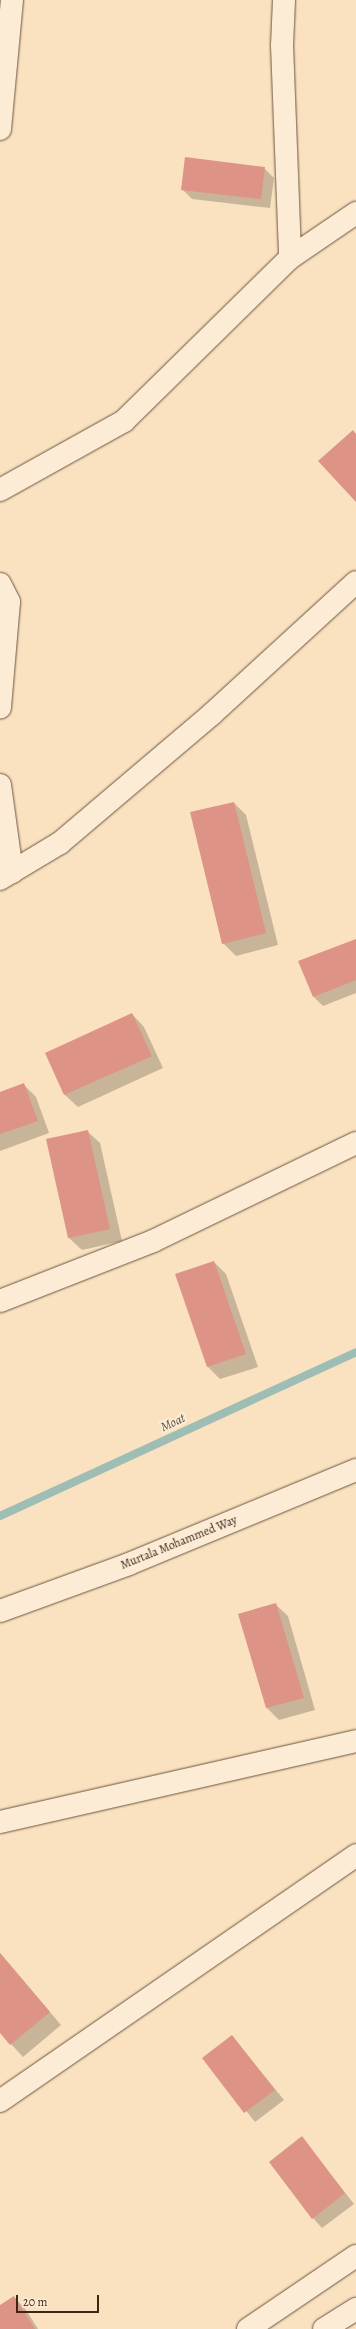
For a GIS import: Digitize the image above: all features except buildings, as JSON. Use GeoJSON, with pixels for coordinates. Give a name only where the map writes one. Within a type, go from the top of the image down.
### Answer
{"type":"FeatureCollection","features":[{"type":"Feature","properties":{"kind":"street"},"geometry":{"type":"LineString","coordinates":[[0,128],[12,0]]}},
{"type":"Feature","properties":{"kind":"street"},"geometry":{"type":"LineString","coordinates":[[284,0],[282,45],[290,258]]}},
{"type":"Feature","properties":{"kind":"street"},"geometry":{"type":"LineString","coordinates":[[0,490],[124,421],[290,258],[356,213]]}},
{"type":"Feature","properties":{"kind":"street"},"geometry":{"type":"LineString","coordinates":[[0,785],[6,875],[66,837],[212,714],[356,582]]}},
{"type":"Feature","properties":{"kind":"street"},"geometry":{"type":"LineString","coordinates":[[0,584],[9,602],[0,708]]}},
{"type":"Feature","properties":{"kind":"street"},"geometry":{"type":"LineString","coordinates":[[0,1302],[153,1241],[356,1143]]}},
{"type":"Feature","properties":{"kind":"street","name":"Murtala Mohammed Way"},"geometry":{"type":"LineString","coordinates":[[0,1612],[129,1564],[356,1470]]}},
{"type":"Feature","properties":{"kind":"street"},"geometry":{"type":"LineString","coordinates":[[0,1822],[356,1741]]}},
{"type":"Feature","properties":{"kind":"street"},"geometry":{"type":"LineString","coordinates":[[0,2101],[356,1855]]}},
{"type":"Feature","properties":{"kind":"street"},"geometry":{"type":"LineString","coordinates":[[248,2329],[356,2256]]}},
{"type":"Feature","properties":{"kind":"street"},"geometry":{"type":"LineString","coordinates":[[324,2329],[356,2309]]}},
{"type":"Feature","properties":{"kind":"waterway","name":"Moat"},"geometry":{"type":"LineString","coordinates":[[0,1516],[356,1352]]}}]}
